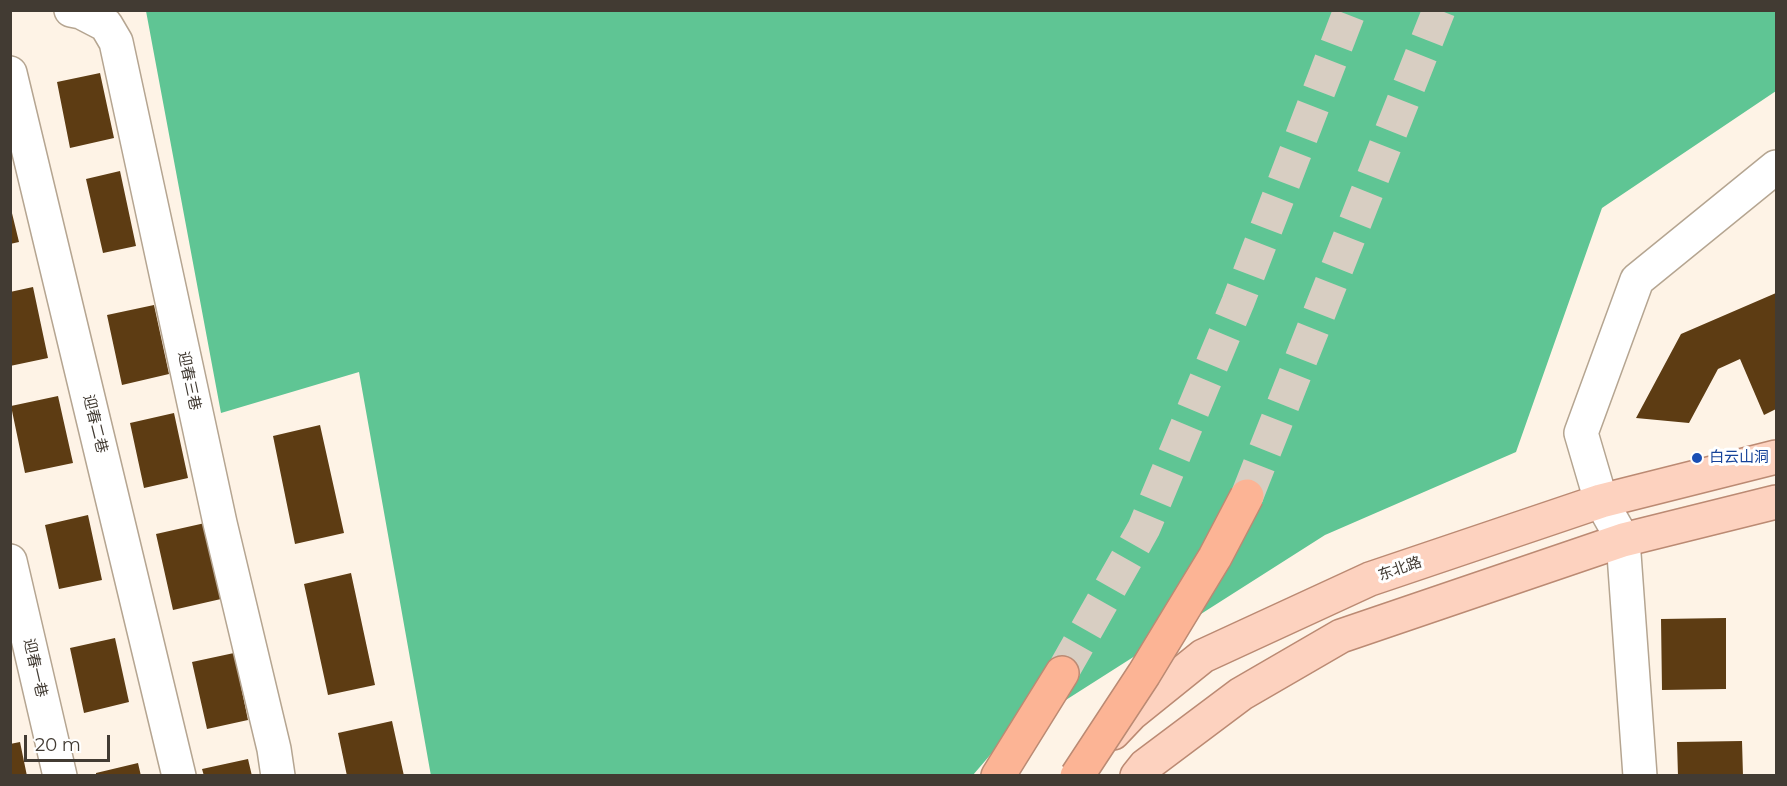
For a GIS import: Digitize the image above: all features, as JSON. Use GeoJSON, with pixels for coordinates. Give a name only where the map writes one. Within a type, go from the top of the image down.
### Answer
{"type":"FeatureCollection","features":[{"type":"Feature","properties":{"kind":"highway"},"geometry":{"type":"LineString","coordinates":[[1077,776],[1215,558],[1247,496]]}},
{"type":"Feature","properties":{"kind":"highway"},"geometry":{"type":"LineString","coordinates":[[998,776],[1062,673]]}},
{"type":"Feature","properties":{"kind":"main road","name":"东北路"},"geometry":{"type":"LineString","coordinates":[[1071,776],[1131,714],[1203,656],[1370,579],[1601,501],[1776,457]]}},
{"type":"Feature","properties":{"kind":"main road"},"geometry":{"type":"LineString","coordinates":[[1142,772],[1241,694],[1341,636],[1623,540],[1776,501]]}},
{"type":"Feature","properties":{"kind":"street","name":"迎春三巷"},"geometry":{"type":"LineString","coordinates":[[71,10],[81,12],[105,26],[116,42],[220,523],[274,750],[278,776]]}},
{"type":"Feature","properties":{"kind":"street","name":"迎春二巷"},"geometry":{"type":"LineString","coordinates":[[10,73],[179,776]]}},
{"type":"Feature","properties":{"kind":"street"},"geometry":{"type":"LineString","coordinates":[[1640,776],[1623,540],[1601,501],[1581,434],[1636,280],[1776,167]]}},
{"type":"Feature","properties":{"kind":"street","name":"迎春一巷"},"geometry":{"type":"LineString","coordinates":[[10,561],[60,776]]}},
{"type":"Feature","properties":{"kind":"green space"},"geometry":{"type":"Polygon","coordinates":[[[146,11],[1776,11],[1776,91],[1602,208],[1516,452],[1325,535],[1003,740],[973,775],[431,776],[359,372],[221,413],[146,11]]]}},
{"type":"Feature","properties":{"kind":"building"},"geometry":{"type":"Polygon","coordinates":[[[100,73],[114,138],[70,148],[57,82],[100,73]]]}},
{"type":"Feature","properties":{"kind":"building"},"geometry":{"type":"Polygon","coordinates":[[[120,171],[136,246],[103,253],[86,179],[120,171]]]}},
{"type":"Feature","properties":{"kind":"building"},"geometry":{"type":"Polygon","coordinates":[[[10,205],[19,242],[10,244],[10,205]]]}},
{"type":"Feature","properties":{"kind":"building"},"geometry":{"type":"Polygon","coordinates":[[[33,287],[48,358],[10,366],[10,292],[33,287]]]}},
{"type":"Feature","properties":{"kind":"building"},"geometry":{"type":"Polygon","coordinates":[[[1776,293],[1776,409],[1764,415],[1740,359],[1718,369],[1689,423],[1636,418],[1681,334],[1776,293]]]}},
{"type":"Feature","properties":{"kind":"building"},"geometry":{"type":"Polygon","coordinates":[[[154,305],[169,374],[122,385],[107,315],[154,305]]]}},
{"type":"Feature","properties":{"kind":"building"},"geometry":{"type":"Polygon","coordinates":[[[58,396],[73,463],[25,473],[11,406],[58,396]]]}},
{"type":"Feature","properties":{"kind":"building"},"geometry":{"type":"Polygon","coordinates":[[[174,413],[188,478],[144,488],[130,423],[174,413]]]}},
{"type":"Feature","properties":{"kind":"building"},"geometry":{"type":"Polygon","coordinates":[[[320,425],[344,533],[295,544],[273,436],[320,425]]]}},
{"type":"Feature","properties":{"kind":"building"},"geometry":{"type":"Polygon","coordinates":[[[88,515],[102,580],[59,589],[45,525],[88,515]]]}},
{"type":"Feature","properties":{"kind":"building"},"geometry":{"type":"Polygon","coordinates":[[[205,523],[221,599],[173,610],[156,534],[205,523]]]}},
{"type":"Feature","properties":{"kind":"building"},"geometry":{"type":"Polygon","coordinates":[[[351,573],[375,685],[328,695],[304,584],[351,573]]]}},
{"type":"Feature","properties":{"kind":"building"},"geometry":{"type":"Polygon","coordinates":[[[1726,618],[1726,689],[1662,690],[1661,619],[1726,618]]]}},
{"type":"Feature","properties":{"kind":"building"},"geometry":{"type":"Polygon","coordinates":[[[115,638],[129,702],[84,713],[70,648],[115,638]]]}},
{"type":"Feature","properties":{"kind":"building"},"geometry":{"type":"Polygon","coordinates":[[[234,653],[248,720],[207,729],[192,662],[234,653]]]}},
{"type":"Feature","properties":{"kind":"building"},"geometry":{"type":"Polygon","coordinates":[[[392,721],[404,776],[347,776],[338,733],[392,721]]]}},
{"type":"Feature","properties":{"kind":"building"},"geometry":{"type":"Polygon","coordinates":[[[1742,741],[1743,776],[1678,776],[1677,742],[1742,741]]]}},
{"type":"Feature","properties":{"kind":"building"},"geometry":{"type":"Polygon","coordinates":[[[20,742],[27,776],[10,776],[10,744],[20,742]]]}},
{"type":"Feature","properties":{"kind":"building"},"geometry":{"type":"Polygon","coordinates":[[[248,759],[252,776],[204,776],[202,769],[248,759]]]}},
{"type":"Feature","properties":{"kind":"building"},"geometry":{"type":"Polygon","coordinates":[[[138,763],[141,776],[96,776],[96,773],[138,763]]]}},
{"type":"Feature","properties":{"kind":"tunnel"},"geometry":{"type":"LineString","coordinates":[[1062,673],[1144,528],[1238,302],[1350,10]]}},
{"type":"Feature","properties":{"kind":"tunnel"},"geometry":{"type":"LineString","coordinates":[[1247,496],[1439,10]]}},
{"type":"Feature","properties":{"kind":"place","name":"白云山洞"},"geometry":{"type":"Point","coordinates":[1697,458]}}]}
